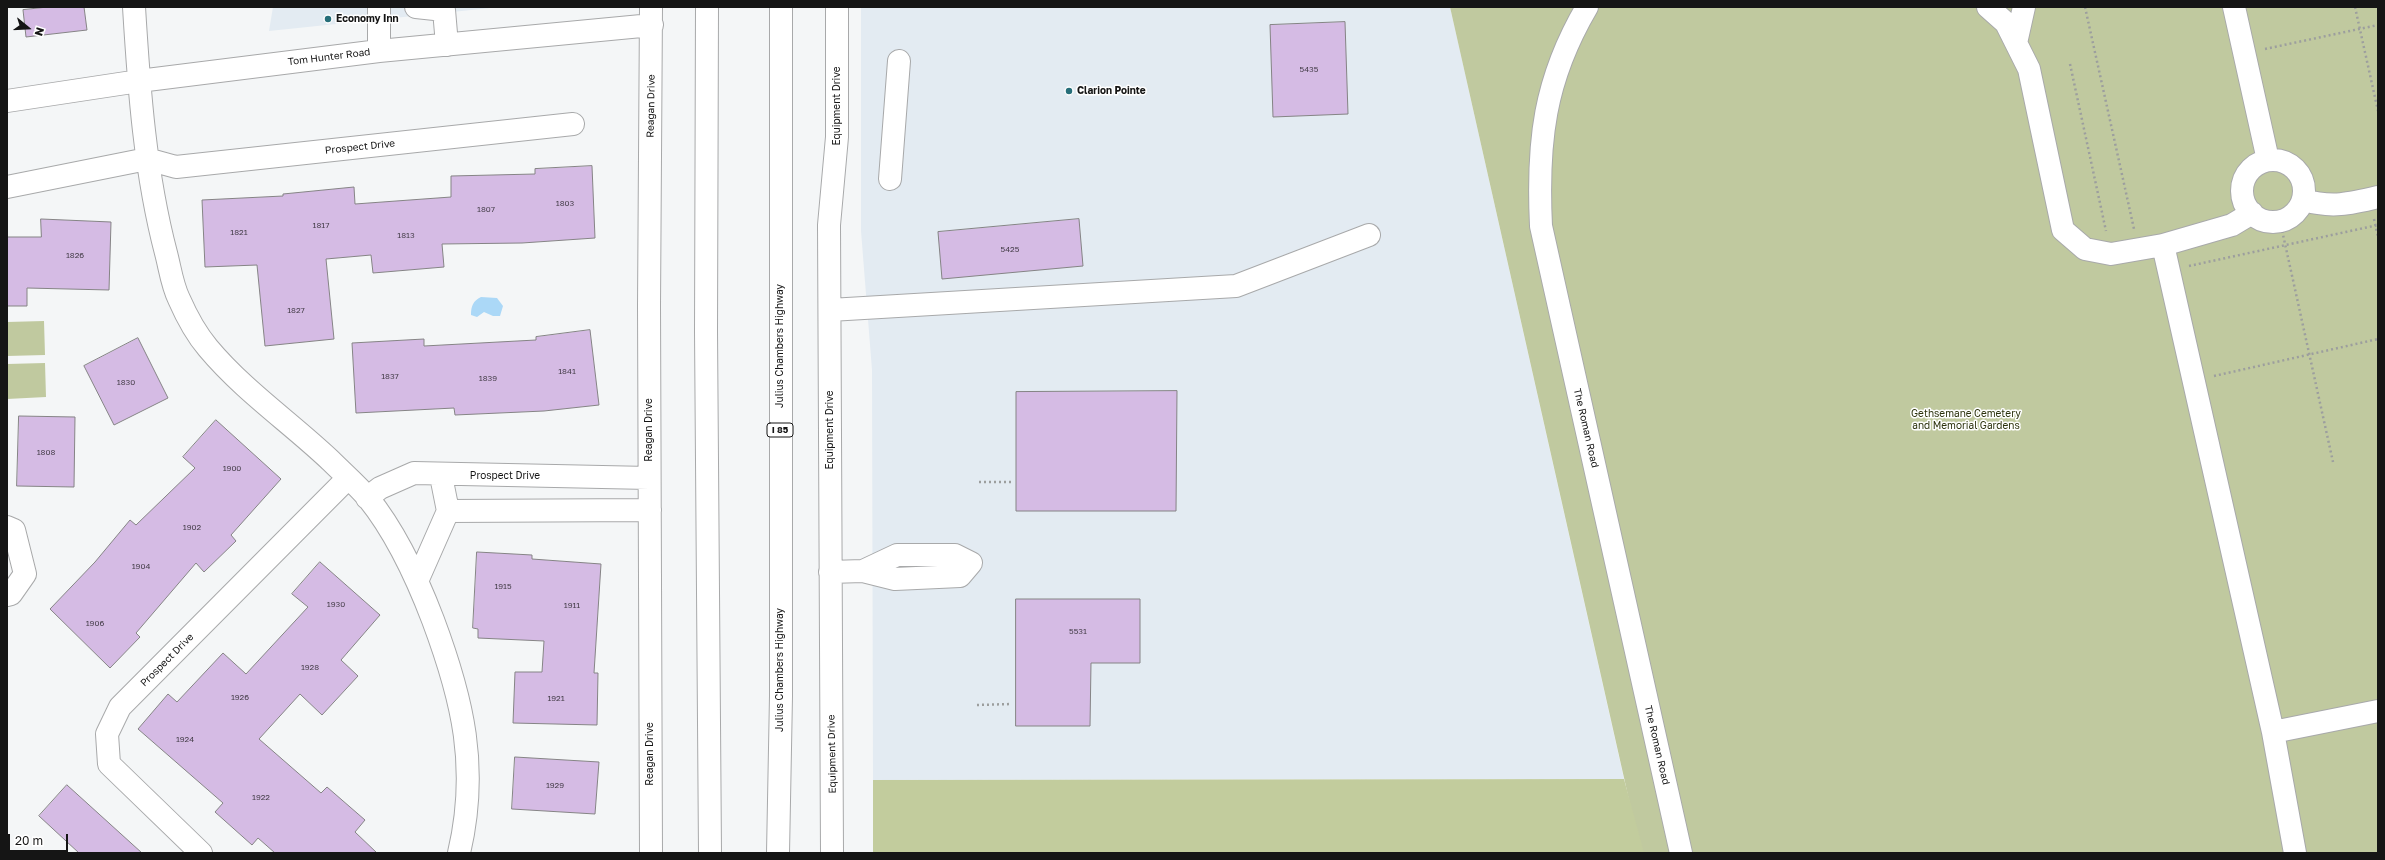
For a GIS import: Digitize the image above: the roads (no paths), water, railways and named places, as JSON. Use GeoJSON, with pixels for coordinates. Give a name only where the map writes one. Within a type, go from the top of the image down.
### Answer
{"type":"FeatureCollection","features":[{"type":"Feature","properties":{"kind":"main road"},"geometry":{"type":"LineString","coordinates":[[134,7],[139,81],[147,159],[159,227],[178,297],[207,347],[248,389],[331,462],[367,498],[418,579],[453,673],[464,723],[468,771],[467,818],[459,853]]}},
{"type":"Feature","properties":{"kind":"main road"},"geometry":{"type":"LineString","coordinates":[[379,7],[379,51]]}},
{"type":"Feature","properties":{"kind":"main road"},"geometry":{"type":"LineString","coordinates":[[416,7],[444,10],[447,45]]}},
{"type":"Feature","properties":{"kind":"main road"},"geometry":{"type":"LineString","coordinates":[[708,7],[706,339],[710,853]]}},
{"type":"Feature","properties":{"kind":"main road","name":"Julius Chambers Highway"},"geometry":{"type":"LineString","coordinates":[[778,853],[780,696],[781,7]]}},
{"type":"Feature","properties":{"kind":"main road","name":"Equipment Drive"},"geometry":{"type":"LineString","coordinates":[[832,853],[829,225],[837,137],[837,7]]}},
{"type":"Feature","properties":{"kind":"main road","name":"The Roman Road"},"geometry":{"type":"LineString","coordinates":[[1587,7],[1573,31],[1556,70],[1545,112],[1539,181],[1541,226],[1681,853]]}},
{"type":"Feature","properties":{"kind":"main road"},"geometry":{"type":"LineString","coordinates":[[1988,7],[2006,23],[2029,69],[2063,230],[2085,250],[2111,254],[2164,245],[2232,225],[2252,213]]}},
{"type":"Feature","properties":{"kind":"main road"},"geometry":{"type":"LineString","coordinates":[[2016,43],[2024,7]]}},
{"type":"Feature","properties":{"kind":"main road"},"geometry":{"type":"LineString","coordinates":[[2234,7],[2268,160]]}},
{"type":"Feature","properties":{"kind":"main road","name":"Tom Hunter Road"},"geometry":{"type":"LineString","coordinates":[[7,101],[139,81],[379,51],[447,45],[651,16]]}},
{"type":"Feature","properties":{"kind":"main road","name":"Reagan Drive"},"geometry":{"type":"LineString","coordinates":[[651,16],[648,306],[651,853]]}},
{"type":"Feature","properties":{"kind":"main road"},"geometry":{"type":"LineString","coordinates":[[890,179],[899,61]]}},
{"type":"Feature","properties":{"kind":"main road","name":"Prospect Drive"},"geometry":{"type":"LineString","coordinates":[[7,187],[147,159],[176,167],[573,124]]}},
{"type":"Feature","properties":{"kind":"main road"},"geometry":{"type":"LineString","coordinates":[[2268,160],[2278,160],[2288,163],[2297,170],[2303,179],[2305,190],[2303,200],[2298,210],[2290,217],[2280,221],[2265,220],[2252,213],[2243,197],[2244,182],[2251,169],[2268,160]]}},
{"type":"Feature","properties":{"kind":"main road"},"geometry":{"type":"LineString","coordinates":[[2303,200],[2323,206],[2340,206],[2378,197]]}},
{"type":"Feature","properties":{"kind":"main road"},"geometry":{"type":"LineString","coordinates":[[830,310],[1236,286],[1369,235]]}},
{"type":"Feature","properties":{"kind":"main road"},"geometry":{"type":"LineString","coordinates":[[2164,245],[2273,732],[2295,853]]}},
{"type":"Feature","properties":{"kind":"main road","name":"Prospect Drive"},"geometry":{"type":"LineString","coordinates":[[367,498],[380,488],[414,474],[441,476],[650,478]]}},
{"type":"Feature","properties":{"kind":"main road"},"geometry":{"type":"LineString","coordinates":[[418,579],[448,511],[441,476]]}},
{"type":"Feature","properties":{"kind":"main road"},"geometry":{"type":"LineString","coordinates":[[591,477],[592,511]]}},
{"type":"Feature","properties":{"kind":"main road","name":"Prospect Drive"},"geometry":{"type":"LineString","coordinates":[[201,853],[109,764],[107,734],[120,707],[348,479]]}},
{"type":"Feature","properties":{"kind":"main road"},"geometry":{"type":"LineString","coordinates":[[448,511],[650,510]]}},
{"type":"Feature","properties":{"kind":"main road"},"geometry":{"type":"LineString","coordinates":[[7,527],[14,530],[25,574],[11,594],[7,595]]}},
{"type":"Feature","properties":{"kind":"main road"},"geometry":{"type":"LineString","coordinates":[[830,572],[863,571]]}},
{"type":"Feature","properties":{"kind":"main road"},"geometry":{"type":"LineString","coordinates":[[2273,732],[2378,711]]}},
{"type":"Feature","properties":{"kind":"water"},"geometry":{"type":"Polygon","coordinates":[[[481,297],[497,298],[503,306],[500,316],[493,316],[484,312],[477,317],[471,315],[473,304],[481,297]]]}},
{"type":"Feature","properties":{"kind":"place","name":"Economy Inn"},"geometry":{"type":"Point","coordinates":[328,19]}},
{"type":"Feature","properties":{"kind":"place","name":"Clarion Pointe"},"geometry":{"type":"Point","coordinates":[1069,91]}},
{"type":"Feature","properties":{"kind":"park label","name":"Gethsemane Cemetery and Memorial Gardens"},"geometry":{"type":"Point","coordinates":[1966,420]}}]}
